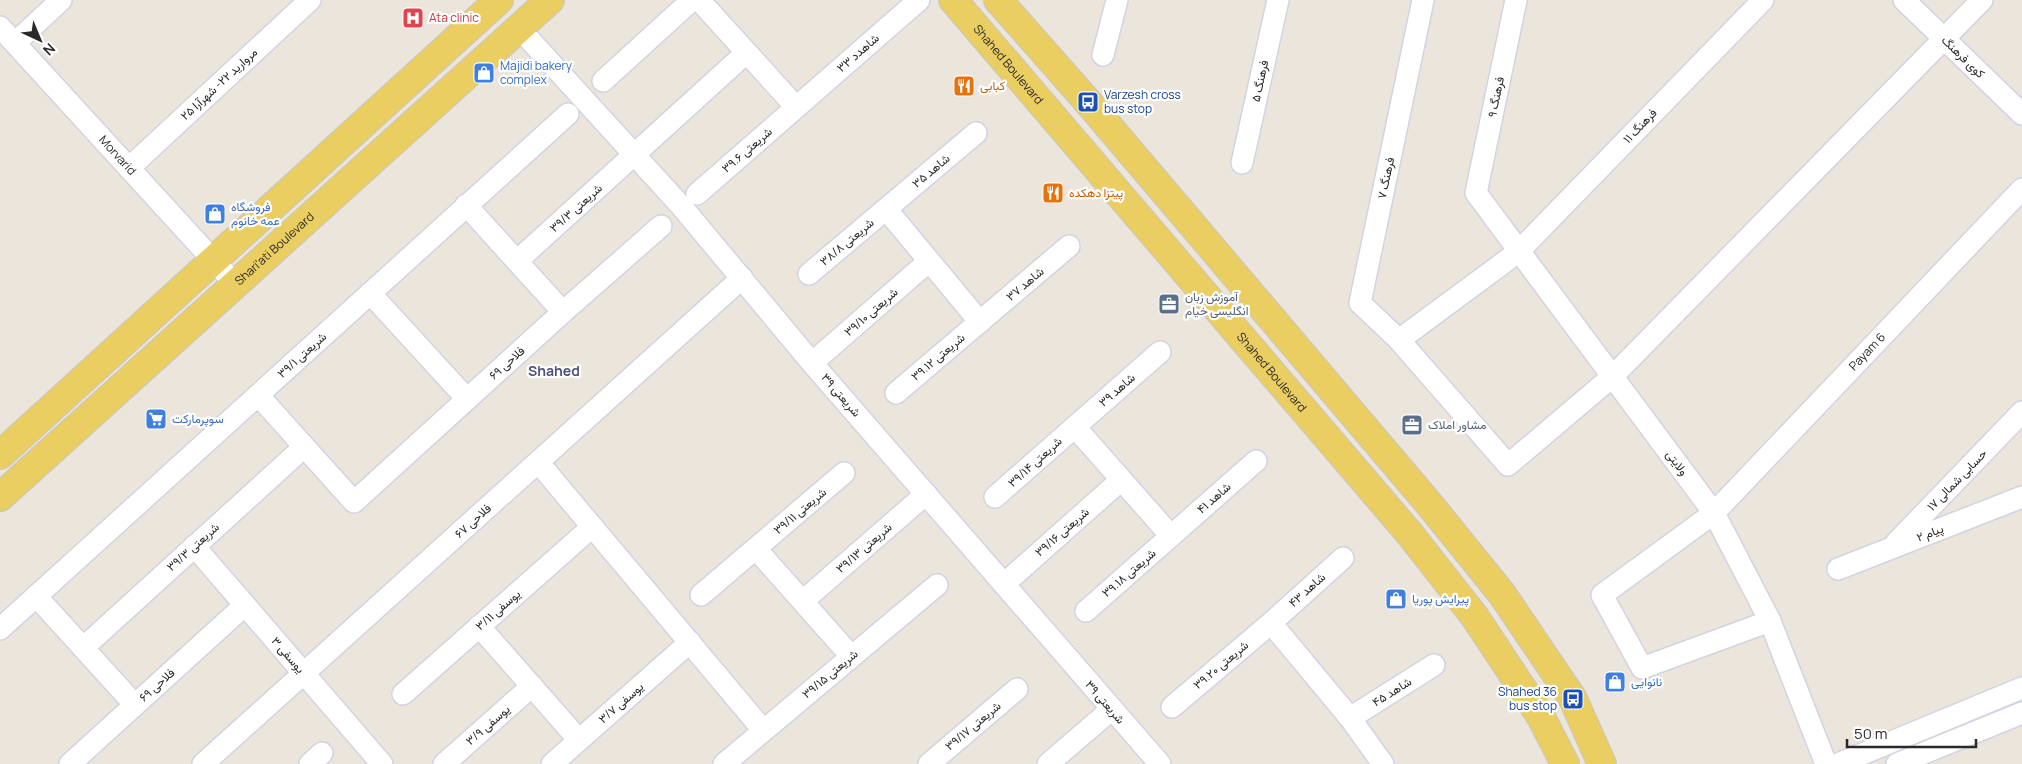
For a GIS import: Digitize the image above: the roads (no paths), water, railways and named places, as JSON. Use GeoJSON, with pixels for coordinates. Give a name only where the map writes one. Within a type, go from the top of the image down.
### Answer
{"type":"FeatureCollection","features":[{"type":"Feature","properties":{"kind":"main road"},"geometry":{"type":"LineString","coordinates":[[0,455],[499,0]]}},
{"type":"Feature","properties":{"kind":"main road","name":"Shari'ati Boulevard"},"geometry":{"type":"LineString","coordinates":[[0,497],[550,0]]}},
{"type":"Feature","properties":{"kind":"main road","name":"Shahed Boulevard"},"geometry":{"type":"LineString","coordinates":[[953,0],[1409,533],[1475,617],[1541,717],[1565,764]]}},
{"type":"Feature","properties":{"kind":"main road"},"geometry":{"type":"LineString","coordinates":[[998,0],[1088,102],[1424,497],[1502,594],[1573,699],[1602,764]]}},
{"type":"Feature","properties":{"kind":"street"},"geometry":{"type":"LineString","coordinates":[[15,43],[62,0]]}},
{"type":"Feature","properties":{"kind":"street","name":"مروارید ۲۲- شهرآرا ۲۵"},"geometry":{"type":"LineString","coordinates":[[128,168],[310,0]]}},
{"type":"Feature","properties":{"kind":"street"},"geometry":{"type":"LineString","coordinates":[[603,81],[692,0]]}},
{"type":"Feature","properties":{"kind":"street"},"geometry":{"type":"LineString","coordinates":[[699,0],[796,107]]}},
{"type":"Feature","properties":{"kind":"street","name":"شاهدد ۳۳"},"geometry":{"type":"LineString","coordinates":[[796,107],[919,0]]}},
{"type":"Feature","properties":{"kind":"street"},"geometry":{"type":"LineString","coordinates":[[1103,55],[1117,0]]}},
{"type":"Feature","properties":{"kind":"street","name":"فرهنگ ۵"},"geometry":{"type":"LineString","coordinates":[[1242,162],[1278,0]]}},
{"type":"Feature","properties":{"kind":"street","name":"فرهنگ ۷"},"geometry":{"type":"LineString","coordinates":[[1398,340],[1360,303],[1423,0]]}},
{"type":"Feature","properties":{"kind":"street","name":"فرهنگ ۹"},"geometry":{"type":"LineString","coordinates":[[1476,193],[1516,0]]}},
{"type":"Feature","properties":{"kind":"street","name":"فرهنگ ۱۱"},"geometry":{"type":"LineString","coordinates":[[1398,340],[1518,252],[1762,0]]}},
{"type":"Feature","properties":{"kind":"street","name":"کوی فرهنگ"},"geometry":{"type":"LineString","coordinates":[[1904,0],[2022,114]]}},
{"type":"Feature","properties":{"kind":"street"},"geometry":{"type":"LineString","coordinates":[[1398,340],[1508,465],[1613,376],[1982,0]]}},
{"type":"Feature","properties":{"kind":"street","name":"Morvarid"},"geometry":{"type":"LineString","coordinates":[[0,27],[235,284]]}},
{"type":"Feature","properties":{"kind":"street","name":"شریعتی ۳۹"},"geometry":{"type":"LineString","coordinates":[[519,28],[634,154],[742,278],[812,363],[1160,764]]}},
{"type":"Feature","properties":{"kind":"street","name":"شریعتی ۳۹/۳"},"geometry":{"type":"LineString","coordinates":[[517,261],[746,52]]}},
{"type":"Feature","properties":{"kind":"street","name":"شریعتی ۳۹.۶"},"geometry":{"type":"LineString","coordinates":[[697,194],[796,107]]}},
{"type":"Feature","properties":{"kind":"street","name":"شریعتی ۳۹/۱"},"geometry":{"type":"LineString","coordinates":[[0,629],[568,114]]}},
{"type":"Feature","properties":{"kind":"street","name":"شاهد ۳۵"},"geometry":{"type":"LineString","coordinates":[[886,209],[976,133]]}},
{"type":"Feature","properties":{"kind":"street","name":"Payam 6"},"geometry":{"type":"LineString","coordinates":[[1770,621],[1642,668],[1602,595],[1714,513],[2022,189]]}},
{"type":"Feature","properties":{"kind":"street","name":"ولایتی"},"geometry":{"type":"LineString","coordinates":[[1476,193],[1518,252],[1613,376],[1714,513],[1770,621],[1826,764]]}},
{"type":"Feature","properties":{"kind":"street"},"geometry":{"type":"LineString","coordinates":[[466,205],[563,312]]}},
{"type":"Feature","properties":{"kind":"street"},"geometry":{"type":"LineString","coordinates":[[886,209],[980,322]]}},
{"type":"Feature","properties":{"kind":"street","name":"شریعتی ۳۸/۸"},"geometry":{"type":"LineString","coordinates":[[809,274],[886,209]]}},
{"type":"Feature","properties":{"kind":"street","name":"فلاحی ۶۹"},"geometry":{"type":"LineString","coordinates":[[304,447],[354,502],[563,312],[661,226]]}},
{"type":"Feature","properties":{"kind":"street","name":"شاهد ۳۷"},"geometry":{"type":"LineString","coordinates":[[980,322],[1069,246]]}},
{"type":"Feature","properties":{"kind":"street","name":"شریعتی ۳۹/۱۰"},"geometry":{"type":"LineString","coordinates":[[812,363],[929,261]]}},
{"type":"Feature","properties":{"kind":"street","name":"فلاحی ۶۷"},"geometry":{"type":"LineString","coordinates":[[203,764],[742,278]]}},
{"type":"Feature","properties":{"kind":"street"},"geometry":{"type":"LineString","coordinates":[[370,293],[467,399]]}},
{"type":"Feature","properties":{"kind":"street","name":"شریعتی ۳۹.۱۲"},"geometry":{"type":"LineString","coordinates":[[896,393],[980,322]]}},
{"type":"Feature","properties":{"kind":"street","name":"شاهد ۳۹"},"geometry":{"type":"LineString","coordinates":[[1075,427],[1160,352]]}},
{"type":"Feature","properties":{"kind":"street"},"geometry":{"type":"LineString","coordinates":[[258,395],[304,447]]}},
{"type":"Feature","properties":{"kind":"street","name":"حسابی شمالی ۱۷"},"geometry":{"type":"LineString","coordinates":[[1892,548],[2022,412]]}},
{"type":"Feature","properties":{"kind":"street"},"geometry":{"type":"LineString","coordinates":[[1075,427],[1171,536]]}},
{"type":"Feature","properties":{"kind":"street","name":"شریعتی ۳۹/۱۴"},"geometry":{"type":"LineString","coordinates":[[995,498],[1075,427]]}},
{"type":"Feature","properties":{"kind":"street","name":"شریعتی ۳۹/۳"},"geometry":{"type":"LineString","coordinates":[[82,648],[304,447]]}},
{"type":"Feature","properties":{"kind":"street","name":"شاهد ۴۱"},"geometry":{"type":"LineString","coordinates":[[1171,536],[1256,461]]}},
{"type":"Feature","properties":{"kind":"street"},"geometry":{"type":"LineString","coordinates":[[538,462],[763,730]]}},
{"type":"Feature","properties":{"kind":"street","name":"شریعتی ۳۹/۱۱"},"geometry":{"type":"LineString","coordinates":[[701,595],[844,473]]}},
{"type":"Feature","properties":{"kind":"street","name":"شریعتی ۳۹/۱۶"},"geometry":{"type":"LineString","coordinates":[[1004,584],[1121,480]]}},
{"type":"Feature","properties":{"kind":"street","name":"شریعتی ۳۹/۱۳"},"geometry":{"type":"LineString","coordinates":[[803,601],[926,494]]}},
{"type":"Feature","properties":{"kind":"street","name":"پیام ۲"},"geometry":{"type":"LineString","coordinates":[[1838,569],[2022,497]]}},
{"type":"Feature","properties":{"kind":"street","name":"یوسفی ۳/۱۱"},"geometry":{"type":"LineString","coordinates":[[403,694],[592,527]]}},
{"type":"Feature","properties":{"kind":"street","name":"شریعتی ۳۹.۱۸"},"geometry":{"type":"LineString","coordinates":[[1086,611],[1171,536]]}},
{"type":"Feature","properties":{"kind":"street","name":"یوسفی ۳"},"geometry":{"type":"LineString","coordinates":[[194,546],[382,764]]}},
{"type":"Feature","properties":{"kind":"street"},"geometry":{"type":"LineString","coordinates":[[756,549],[851,656]]}},
{"type":"Feature","properties":{"kind":"street","name":"شاهد ۴۳"},"geometry":{"type":"LineString","coordinates":[[1271,623],[1343,558]]}},
{"type":"Feature","properties":{"kind":"street","name":"شریعتی ۳۹/۱۵"},"geometry":{"type":"LineString","coordinates":[[724,764],[937,585]]}},
{"type":"Feature","properties":{"kind":"street"},"geometry":{"type":"LineString","coordinates":[[36,596],[134,705]]}},
{"type":"Feature","properties":{"kind":"street","name":"فلاحی ۶۹"},"geometry":{"type":"LineString","coordinates":[[70,764],[245,605]]}},
{"type":"Feature","properties":{"kind":"street"},"geometry":{"type":"LineString","coordinates":[[1271,623],[1350,718],[1383,764]]}},
{"type":"Feature","properties":{"kind":"street","name":"شریعتی ۳۹.۲۰"},"geometry":{"type":"LineString","coordinates":[[1172,707],[1271,623]]}},
{"type":"Feature","properties":{"kind":"street"},"geometry":{"type":"LineString","coordinates":[[479,626],[579,740]]}},
{"type":"Feature","properties":{"kind":"street","name":"یوسفی ۳/۷"},"geometry":{"type":"LineString","coordinates":[[552,764],[690,642]]}},
{"type":"Feature","properties":{"kind":"street","name":"شاهد ۴۵"},"geometry":{"type":"LineString","coordinates":[[1350,718],[1434,665]]}},
{"type":"Feature","properties":{"kind":"street","name":"یوسفی ۳/۹"},"geometry":{"type":"LineString","coordinates":[[444,764],[532,686]]}},
{"type":"Feature","properties":{"kind":"street"},"geometry":{"type":"LineString","coordinates":[[1838,764],[2022,688]]}},
{"type":"Feature","properties":{"kind":"street","name":"شریعتی ۳۹/۱۷"},"geometry":{"type":"LineString","coordinates":[[932,763],[1017,689]]}},
{"type":"Feature","properties":{"kind":"street"},"geometry":{"type":"LineString","coordinates":[[1048,764],[1112,709]]}},
{"type":"Feature","properties":{"kind":"street"},"geometry":{"type":"LineString","coordinates":[[1898,764],[2022,714]]}},
{"type":"Feature","properties":{"kind":"place","name":"Ata clinic"},"geometry":{"type":"Point","coordinates":[413,18]}},
{"type":"Feature","properties":{"kind":"place","name":"Majidi bakery complex"},"geometry":{"type":"Point","coordinates":[484,73]}},
{"type":"Feature","properties":{"kind":"place","name":"کبابی"},"geometry":{"type":"Point","coordinates":[964,86]}},
{"type":"Feature","properties":{"kind":"place","name":"Varzesh cross bus stop"},"geometry":{"type":"Point","coordinates":[1088,102]}},
{"type":"Feature","properties":{"kind":"place","name":"پیتزا دهکده"},"geometry":{"type":"Point","coordinates":[1053,193]}},
{"type":"Feature","properties":{"kind":"place","name":"فروشگاه عمه خانوم"},"geometry":{"type":"Point","coordinates":[215,214]}},
{"type":"Feature","properties":{"kind":"place","name":"آموزش زبان انگلیسی خیام"},"geometry":{"type":"Point","coordinates":[1169,304]}},
{"type":"Feature","properties":{"kind":"place","name":"سوپرمارکت"},"geometry":{"type":"Point","coordinates":[156,419]}},
{"type":"Feature","properties":{"kind":"place","name":"مشاور املاک"},"geometry":{"type":"Point","coordinates":[1412,425]}},
{"type":"Feature","properties":{"kind":"place","name":"پیرایش پوریا"},"geometry":{"type":"Point","coordinates":[1396,599]}},
{"type":"Feature","properties":{"kind":"place","name":"نانوایی"},"geometry":{"type":"Point","coordinates":[1615,682]}},
{"type":"Feature","properties":{"kind":"place","name":"Shahed 36 bus stop"},"geometry":{"type":"Point","coordinates":[1573,699]}},
{"type":"Feature","properties":{"kind":"district","name":"Shahed"},"geometry":{"type":"Point","coordinates":[554,371]}}]}
